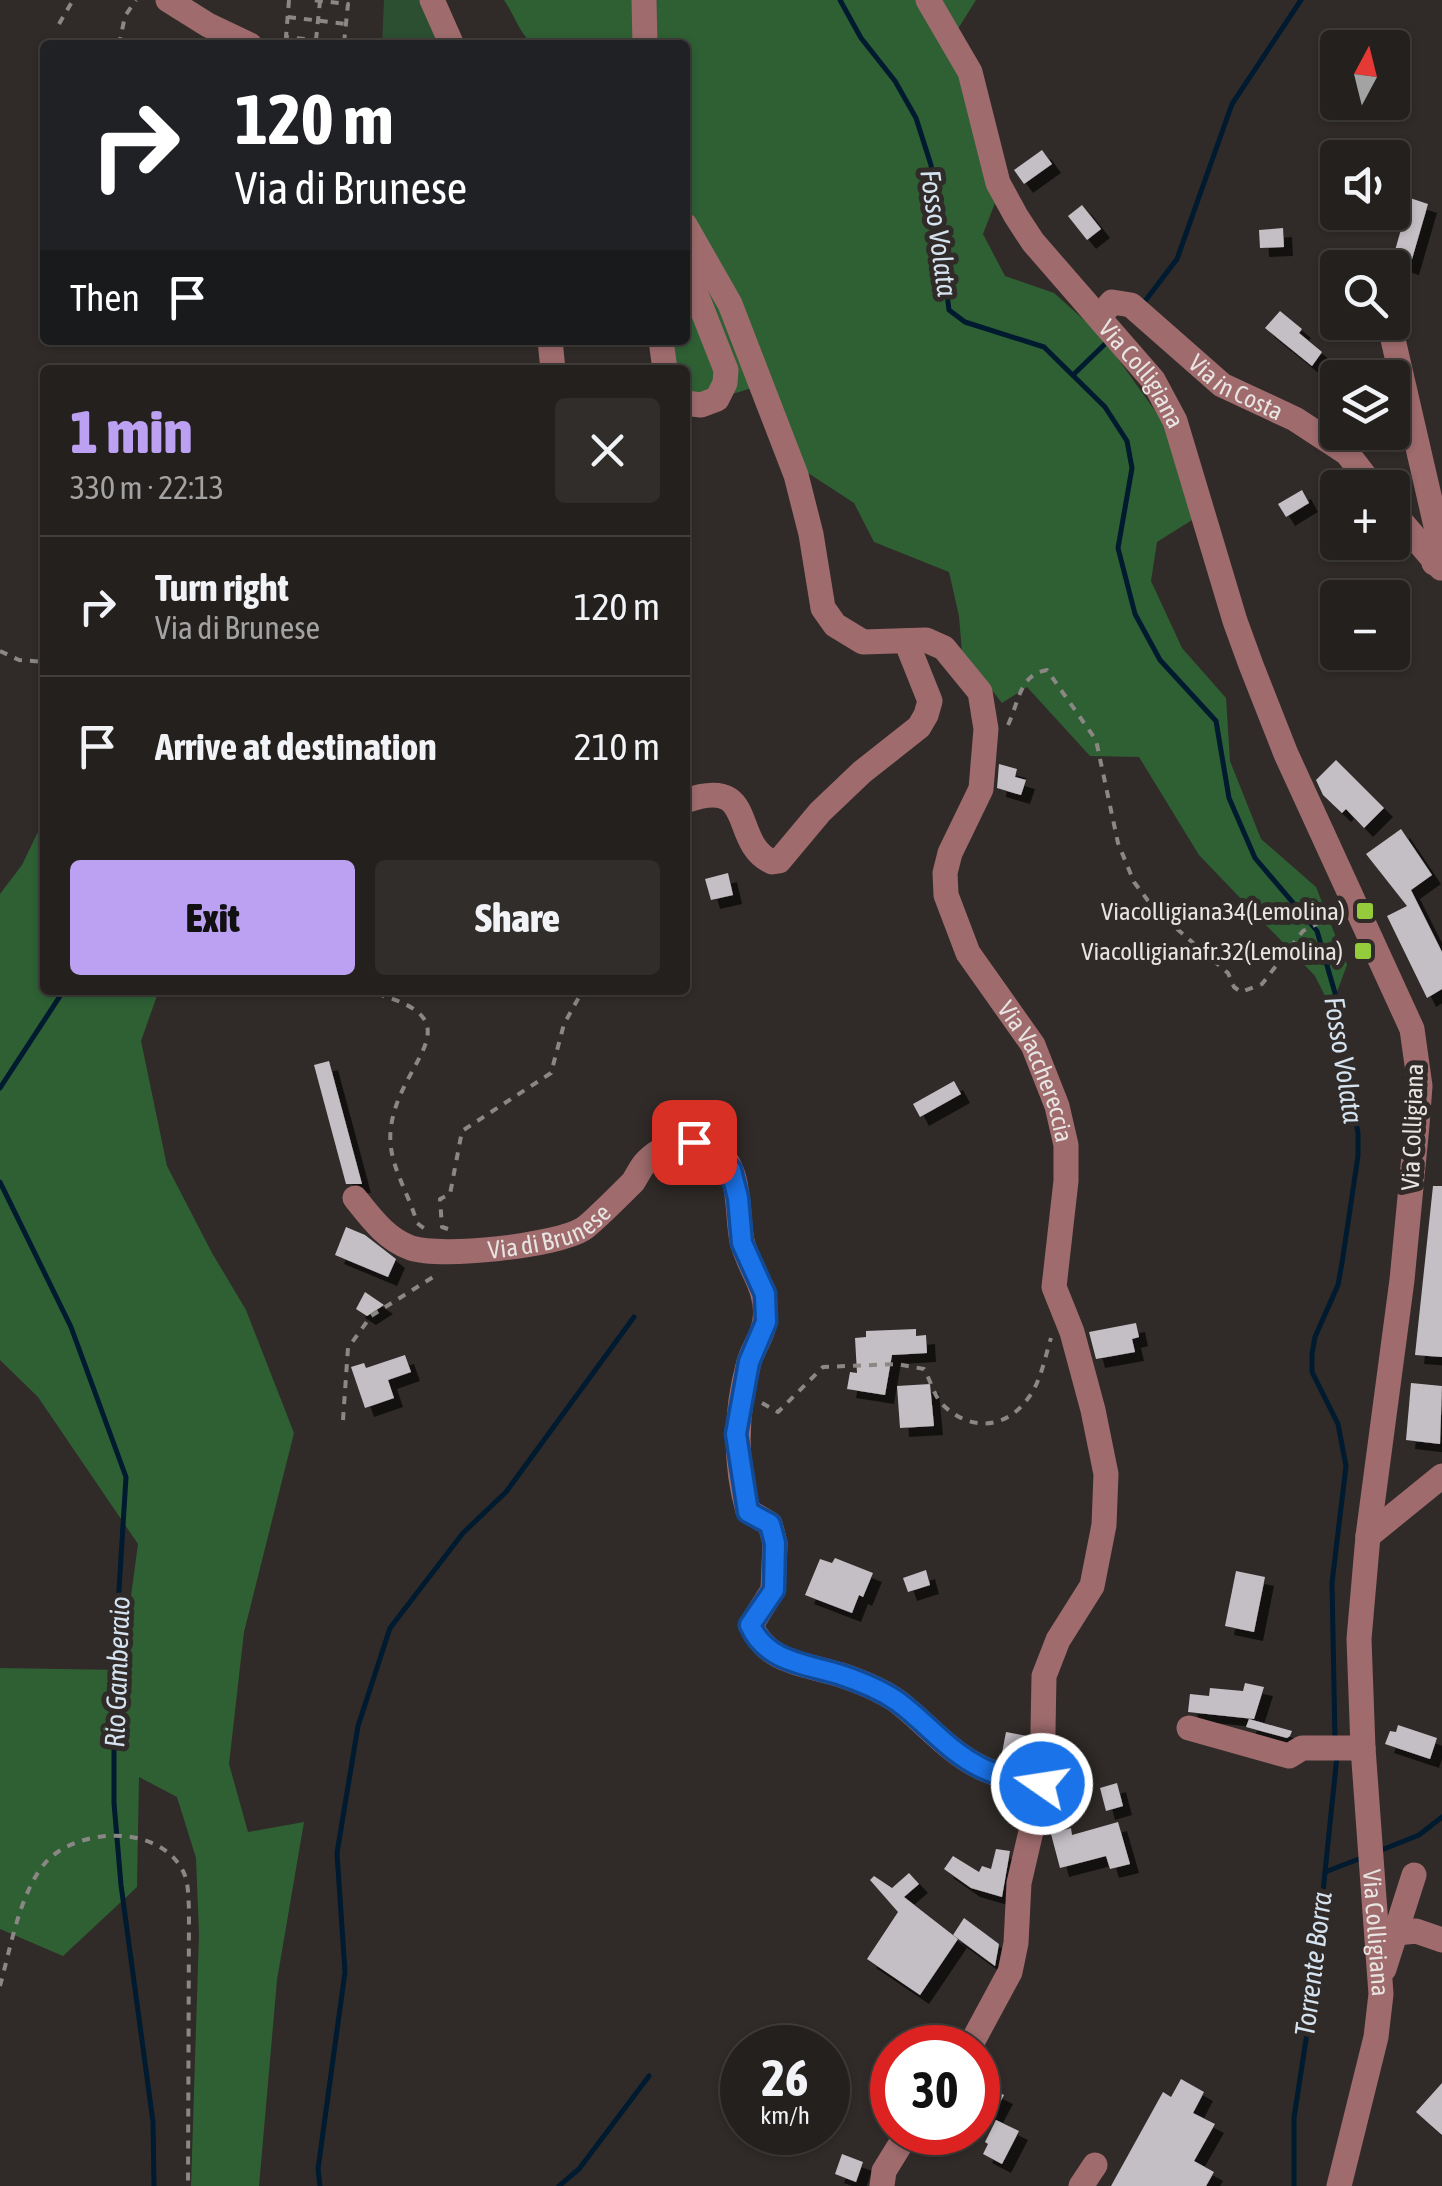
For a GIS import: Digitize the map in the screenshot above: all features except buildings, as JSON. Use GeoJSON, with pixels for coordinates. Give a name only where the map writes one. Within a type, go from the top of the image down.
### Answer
{"type":"FeatureCollection","features":[{"type":"Feature","properties":{"kind":"street"},"geometry":{"type":"LineString","coordinates":[[168,0],[240,40]]}},
{"type":"Feature","properties":{"kind":"street"},"geometry":{"type":"LineString","coordinates":[[432,0],[450,40]]}},
{"type":"Feature","properties":{"kind":"street"},"geometry":{"type":"LineString","coordinates":[[644,0],[644,40]]}},
{"type":"Feature","properties":{"kind":"street","name":"Via Colligiana"},"geometry":{"type":"LineString","coordinates":[[928,0],[970,72],[998,183],[1016,216],[1033,242],[1154,380],[1176,421],[1251,665],[1286,754],[1396,992],[1414,1042],[1420,1086],[1417,1125],[1359,1639],[1380,1979],[1376,2037],[1339,2186]]}},
{"type":"Feature","properties":{"kind":"street","name":"Via Vacchereccia"},"geometry":{"type":"LineString","coordinates":[[690,233],[730,304],[796,474],[823,608],[835,625],[863,642],[926,640],[944,648],[980,692],[986,729],[980,789],[950,853],[944,873],[946,895],[968,953],[1033,1046],[1057,1106],[1066,1163],[1054,1287],[1072,1332],[1093,1410],[1106,1474],[1106,1495],[1092,1586],[1058,1640],[1044,1676],[1042,1784],[1019,1883],[1016,1943],[1010,1972],[982,2025]]}},
{"type":"Feature","properties":{"kind":"street"},"geometry":{"type":"LineString","coordinates":[[690,279],[726,370],[717,399],[700,405],[690,404]]}},
{"type":"Feature","properties":{"kind":"street","name":"Via in Costa"},"geometry":{"type":"LineString","coordinates":[[1100,316],[1112,302],[1131,305],[1222,385],[1296,420],[1347,453],[1360,470]]}},
{"type":"Feature","properties":{"kind":"street"},"geometry":{"type":"LineString","coordinates":[[1393,340],[1439,539],[1438,566]]}},
{"type":"Feature","properties":{"kind":"street"},"geometry":{"type":"LineString","coordinates":[[1410,533],[1438,566]]}},
{"type":"Feature","properties":{"kind":"street"},"geometry":{"type":"LineString","coordinates":[[690,799],[712,792],[726,796],[759,854],[772,862],[779,861],[820,812],[919,727],[926,716],[930,701],[906,642]]}},
{"type":"Feature","properties":{"kind":"street"},"geometry":{"type":"LineString","coordinates":[[1414,1042],[1442,1052]]}},
{"type":"Feature","properties":{"kind":"street","name":"Via di Brunese"},"geometry":{"type":"LineString","coordinates":[[355,1198],[381,1231],[412,1248],[439,1252],[540,1245],[583,1229],[632,1183],[646,1162],[669,1146],[694,1142],[716,1150],[731,1170],[742,1243],[765,1294],[766,1322],[749,1362],[736,1434],[748,1512],[770,1524],[776,1563],[774,1590],[750,1625],[758,1642],[782,1658],[842,1675],[898,1702],[932,1735],[980,1767],[1001,1776],[1042,1784]]}},
{"type":"Feature","properties":{"kind":"street"},"geometry":{"type":"LineString","coordinates":[[1368,1536],[1442,1476]]}},
{"type":"Feature","properties":{"kind":"street"},"geometry":{"type":"LineString","coordinates":[[1190,1728],[1289,1756],[1302,1748],[1363,1748]]}},
{"type":"Feature","properties":{"kind":"street"},"geometry":{"type":"LineString","coordinates":[[1380,1979],[1414,1875]]}},
{"type":"Feature","properties":{"kind":"street"},"geometry":{"type":"LineString","coordinates":[[1397,1933],[1416,1930],[1442,1940]]}},
{"type":"Feature","properties":{"kind":"street"},"geometry":{"type":"LineString","coordinates":[[882,2186],[884,2171],[894,2155]]}},
{"type":"Feature","properties":{"kind":"path"},"geometry":{"type":"LineString","coordinates":[[59,24],[73,0]]}},
{"type":"Feature","properties":{"kind":"path"},"geometry":{"type":"LineString","coordinates":[[120,40],[125,16],[136,0]]}},
{"type":"Feature","properties":{"kind":"path"},"geometry":{"type":"LineString","coordinates":[[290,0],[286,37],[316,40],[320,1]]}},
{"type":"Feature","properties":{"kind":"path"},"geometry":{"type":"LineString","coordinates":[[312,0],[348,4],[344,40]]}},
{"type":"Feature","properties":{"kind":"path"},"geometry":{"type":"LineString","coordinates":[[288,17],[346,24]]}},
{"type":"Feature","properties":{"kind":"path"},"geometry":{"type":"LineString","coordinates":[[0,651],[19,660],[40,662]]}},
{"type":"Feature","properties":{"kind":"path"},"geometry":{"type":"LineString","coordinates":[[984,756],[1002,737],[1024,680],[1047,670],[1096,740],[1118,844],[1134,882],[1155,910],[1228,973],[1241,992],[1262,984],[1303,931],[1355,904]]}},
{"type":"Feature","properties":{"kind":"path"},"geometry":{"type":"LineString","coordinates":[[382,995],[420,1011],[426,1022],[426,1044],[391,1125],[391,1160],[410,1197],[417,1224],[433,1234]]}},
{"type":"Feature","properties":{"kind":"path"},"geometry":{"type":"LineString","coordinates":[[458,1232],[442,1227],[440,1199],[450,1194],[462,1132],[551,1073],[564,1024],[580,995]]}},
{"type":"Feature","properties":{"kind":"path"},"geometry":{"type":"LineString","coordinates":[[343,1420],[348,1348],[371,1316],[440,1273]]}},
{"type":"Feature","properties":{"kind":"path"},"geometry":{"type":"LineString","coordinates":[[746,1382],[756,1399],[778,1412],[823,1367],[897,1364],[924,1369],[940,1402],[970,1423],[991,1426],[1012,1416],[1030,1396],[1058,1304]]}},
{"type":"Feature","properties":{"kind":"path"},"geometry":{"type":"LineString","coordinates":[[0,1986],[32,1885],[46,1862],[56,1855],[86,1841],[125,1834],[146,1840],[182,1867],[188,1884],[189,1909],[188,2186]]}},
{"type":"Feature","properties":{"kind":"green space"},"geometry":{"type":"Polygon","coordinates":[[[384,0],[423,0],[443,40],[382,40],[384,0]]]}},
{"type":"Feature","properties":{"kind":"green space"},"geometry":{"type":"Polygon","coordinates":[[[504,0],[976,0],[946,48],[970,88],[995,203],[983,234],[1005,276],[1054,293],[1101,335],[1163,422],[1192,520],[1157,542],[1151,581],[1182,648],[1226,698],[1230,761],[1261,839],[1316,887],[1347,965],[1331,1008],[1315,976],[1199,855],[1139,757],[1090,756],[1027,687],[1002,703],[962,652],[949,572],[874,542],[854,503],[808,473],[768,383],[729,395],[690,392],[690,365],[672,365],[668,345],[690,345],[690,40],[528,40],[504,0]]]}},
{"type":"Feature","properties":{"kind":"green space"},"geometry":{"type":"Polygon","coordinates":[[[40,827],[40,995],[157,995],[141,1041],[167,1166],[246,1310],[294,1433],[244,1632],[229,1764],[248,1832],[304,1822],[277,1980],[259,2186],[191,2186],[199,1934],[196,1858],[177,1797],[139,1777],[137,1887],[63,1956],[0,1929],[0,1668],[121,1670],[138,1544],[38,1397],[0,1360],[0,894],[22,865],[40,827]]]}},
{"type":"Feature","properties":{"kind":"waterway","name":"Fosso Volata"},"geometry":{"type":"LineString","coordinates":[[840,0],[916,118],[931,165],[949,310],[965,322],[1044,347],[1105,407],[1127,441],[1132,468],[1118,548],[1135,614],[1160,660],[1216,721],[1229,798],[1255,858],[1317,931],[1335,993],[1358,1133],[1358,1156],[1338,1285],[1315,1337],[1312,1354],[1312,1372],[1338,1424],[1346,1466],[1332,1583],[1335,1740]]}},
{"type":"Feature","properties":{"kind":"waterway"},"geometry":{"type":"LineString","coordinates":[[1142,305],[1177,259],[1232,104],[1301,0]]}},
{"type":"Feature","properties":{"kind":"waterway"},"geometry":{"type":"LineString","coordinates":[[1073,375],[1107,342]]}},
{"type":"Feature","properties":{"kind":"waterway"},"geometry":{"type":"LineString","coordinates":[[0,1088],[61,995]]}},
{"type":"Feature","properties":{"kind":"waterway","name":"Rio Gamberaio"},"geometry":{"type":"LineString","coordinates":[[0,1182],[71,1327],[126,1477],[114,1671],[114,1803],[121,1885],[153,2122],[154,2186]]}},
{"type":"Feature","properties":{"kind":"waterway"},"geometry":{"type":"LineString","coordinates":[[320,2186],[318,2169],[345,1972],[337,1853],[358,1726],[390,1628],[463,1533],[506,1492],[634,1317]]}},
{"type":"Feature","properties":{"kind":"waterway","name":"Fosso Volata"},"geometry":{"type":"LineString","coordinates":[[1325,1872],[1337,1756]]}},
{"type":"Feature","properties":{"kind":"waterway","name":"Torrente Borra"},"geometry":{"type":"LineString","coordinates":[[1379,1851],[1419,1835],[1442,1817]]}},
{"type":"Feature","properties":{"kind":"waterway","name":"Torrente Borra"},"geometry":{"type":"LineString","coordinates":[[1294,2186],[1294,2118],[1314,1987],[1325,1872],[1364,1857]]}},
{"type":"Feature","properties":{"kind":"waterway"},"geometry":{"type":"LineString","coordinates":[[559,2186],[579,2169],[649,2076]]}},
{"type":"Feature","properties":{"kind":"place","name":"Viacolligiana34(Lemolina)"},"geometry":{"type":"Point","coordinates":[1365,911]}},
{"type":"Feature","properties":{"kind":"place","name":"Viacolligianafr.32(Lemolina)"},"geometry":{"type":"Point","coordinates":[1363,951]}},
{"type":"Feature","properties":{"kind":"route"},"geometry":{"type":"LineString","coordinates":[[694,1142],[716,1150],[731,1170],[742,1243],[765,1294],[766,1322],[749,1362],[736,1434],[748,1512],[770,1524],[775,1543],[774,1590],[750,1625],[758,1642],[782,1658],[842,1675],[898,1702],[932,1735],[980,1767],[1001,1776],[1042,1784]]}}]}
